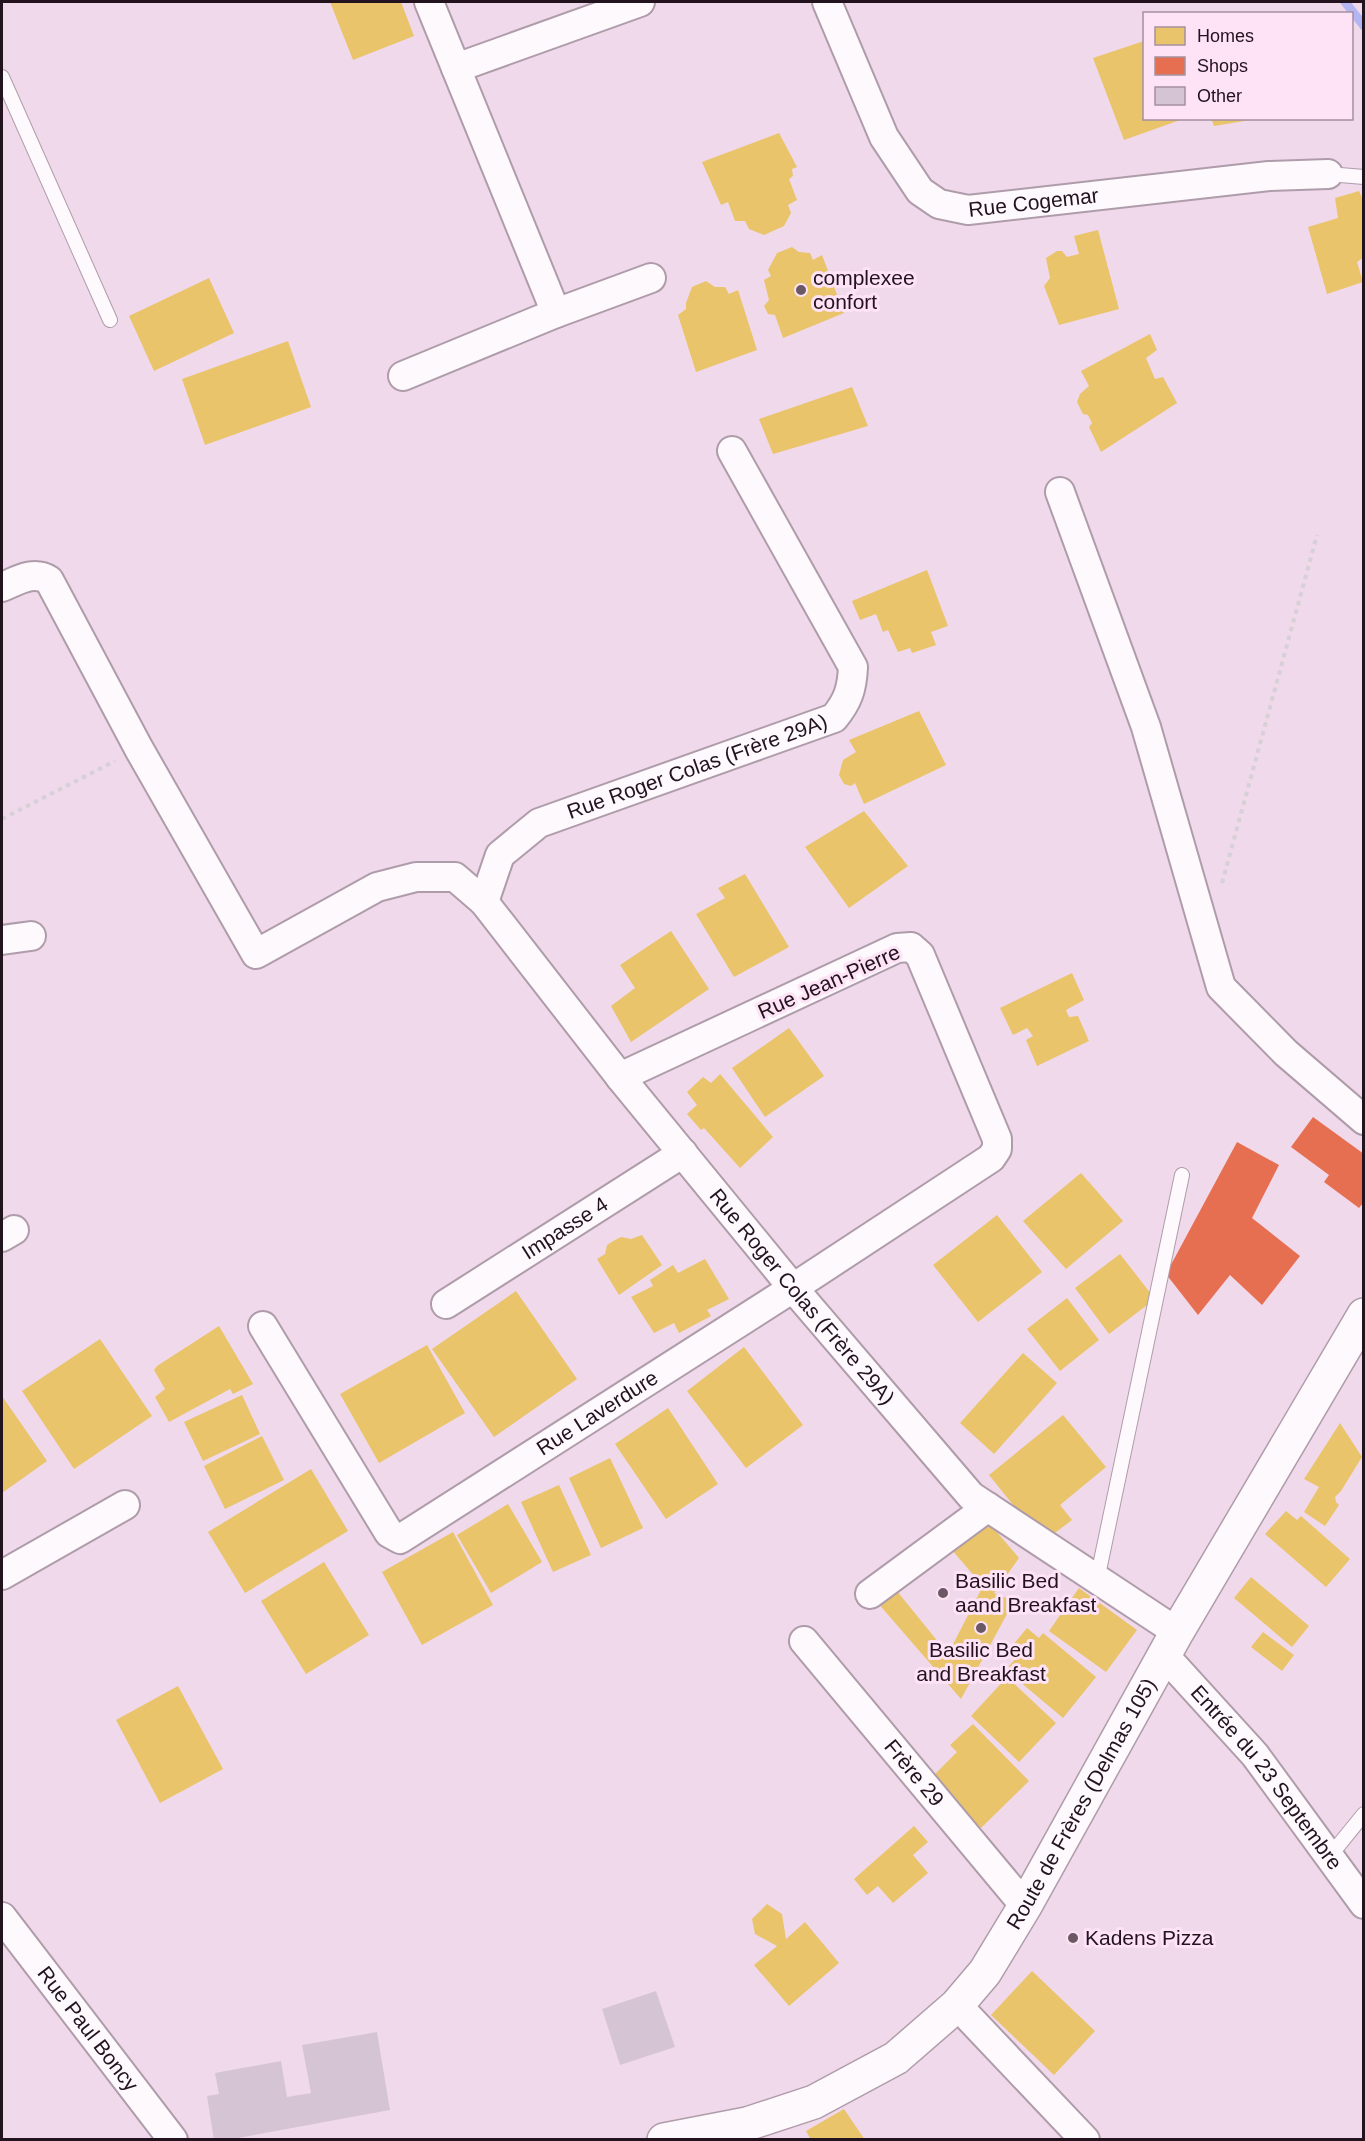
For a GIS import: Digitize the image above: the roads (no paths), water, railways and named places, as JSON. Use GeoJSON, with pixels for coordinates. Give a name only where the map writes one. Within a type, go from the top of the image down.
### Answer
{"type":"FeatureCollection","features":[{"type":"Feature","properties":{"kind":"main road","name":"Route de Frères (Delmas 105)"},"geometry":{"type":"LineString","coordinates":[[664,2139],[747,2124],[814,2102],[896,2058],[957,2005],[985,1972],[1025,1906],[1171,1644],[1364,1315]]}},
{"type":"Feature","properties":{"kind":"street"},"geometry":{"type":"LineString","coordinates":[[429,2],[556,313]]}},
{"type":"Feature","properties":{"kind":"street"},"geometry":{"type":"LineString","coordinates":[[456,68],[640,2]]}},
{"type":"Feature","properties":{"kind":"street","name":"Rue Cogemar"},"geometry":{"type":"LineString","coordinates":[[827,2],[884,137],[920,191],[939,204],[968,210],[1269,176],[1328,174]]}},
{"type":"Feature","properties":{"kind":"street"},"geometry":{"type":"LineString","coordinates":[[403,376],[556,313],[651,278]]}},
{"type":"Feature","properties":{"kind":"street","name":"Rue Roger Colas (Frère 29A)"},"geometry":{"type":"LineString","coordinates":[[483,902],[500,855],[538,823],[834,718],[846,703],[852,682],[853,667],[732,451]]}},
{"type":"Feature","properties":{"kind":"street"},"geometry":{"type":"LineString","coordinates":[[1060,492],[1146,727],[1221,987],[1286,1053],[1364,1119]]}},
{"type":"Feature","properties":{"kind":"street","name":"Rue Roger Colas (Frère 29A)"},"geometry":{"type":"LineString","coordinates":[[2,587],[32,575],[42,575],[49,580],[139,749],[256,954],[377,887],[416,877],[455,877],[483,902],[621,1077],[793,1288],[971,1496],[1097,1580],[1171,1644]]}},
{"type":"Feature","properties":{"kind":"street"},"geometry":{"type":"LineString","coordinates":[[2,940],[31,936]]}},
{"type":"Feature","properties":{"kind":"street","name":"Rue Jean-Pierre"},"geometry":{"type":"LineString","coordinates":[[621,1077],[897,948],[911,947],[920,955],[997,1139]]}},
{"type":"Feature","properties":{"kind":"street","name":"Rue Laverdure"},"geometry":{"type":"LineString","coordinates":[[263,1326],[389,1533],[400,1539],[793,1288],[991,1158],[997,1149],[997,1139]]}},
{"type":"Feature","properties":{"kind":"street","name":"Impasse 4"},"geometry":{"type":"LineString","coordinates":[[446,1304],[683,1153]]}},
{"type":"Feature","properties":{"kind":"street"},"geometry":{"type":"LineString","coordinates":[[2,1575],[125,1505]]}},
{"type":"Feature","properties":{"kind":"street"},"geometry":{"type":"LineString","coordinates":[[870,1594],[988,1507]]}},
{"type":"Feature","properties":{"kind":"street","name":"Frère 29"},"geometry":{"type":"LineString","coordinates":[[804,1641],[1025,1906]]}},
{"type":"Feature","properties":{"kind":"street","name":"Entrée du 23 Septembre"},"geometry":{"type":"LineString","coordinates":[[1171,1644],[1364,1904]]}},
{"type":"Feature","properties":{"kind":"street","name":"Rue Paul Boncy"},"geometry":{"type":"LineString","coordinates":[[2,1917],[173,2139]]}},
{"type":"Feature","properties":{"kind":"street"},"geometry":{"type":"LineString","coordinates":[[957,2005],[1085,2139]]}},
{"type":"Feature","properties":{"kind":"lane"},"geometry":{"type":"LineString","coordinates":[[2,77],[110,320]]}},
{"type":"Feature","properties":{"kind":"lane","name":"Rue Cogemar"},"geometry":{"type":"LineString","coordinates":[[1328,174],[1364,177]]}},
{"type":"Feature","properties":{"kind":"lane"},"geometry":{"type":"LineString","coordinates":[[1097,1580],[1182,1175]]}},
{"type":"Feature","properties":{"kind":"lane"},"geometry":{"type":"LineString","coordinates":[[1329,1857],[1364,1814]]}},
{"type":"Feature","properties":{"kind":"waterway"},"geometry":{"type":"LineString","coordinates":[[1345,2],[1353,12]]}},
{"type":"Feature","properties":{"kind":"waterway"},"geometry":{"type":"LineString","coordinates":[[1353,12],[1364,26]]}},
{"type":"Feature","properties":{"kind":"place","name":"complexee confort"},"geometry":{"type":"Point","coordinates":[801,290]}},
{"type":"Feature","properties":{"kind":"place","name":"Basilic Bed aand Breakfast"},"geometry":{"type":"Point","coordinates":[943,1593]}},
{"type":"Feature","properties":{"kind":"place","name":"Basilic Bed and Breakfast"},"geometry":{"type":"Point","coordinates":[981,1628]}},
{"type":"Feature","properties":{"kind":"place","name":"Kadens Pizza"},"geometry":{"type":"Point","coordinates":[1073,1938]}}]}
